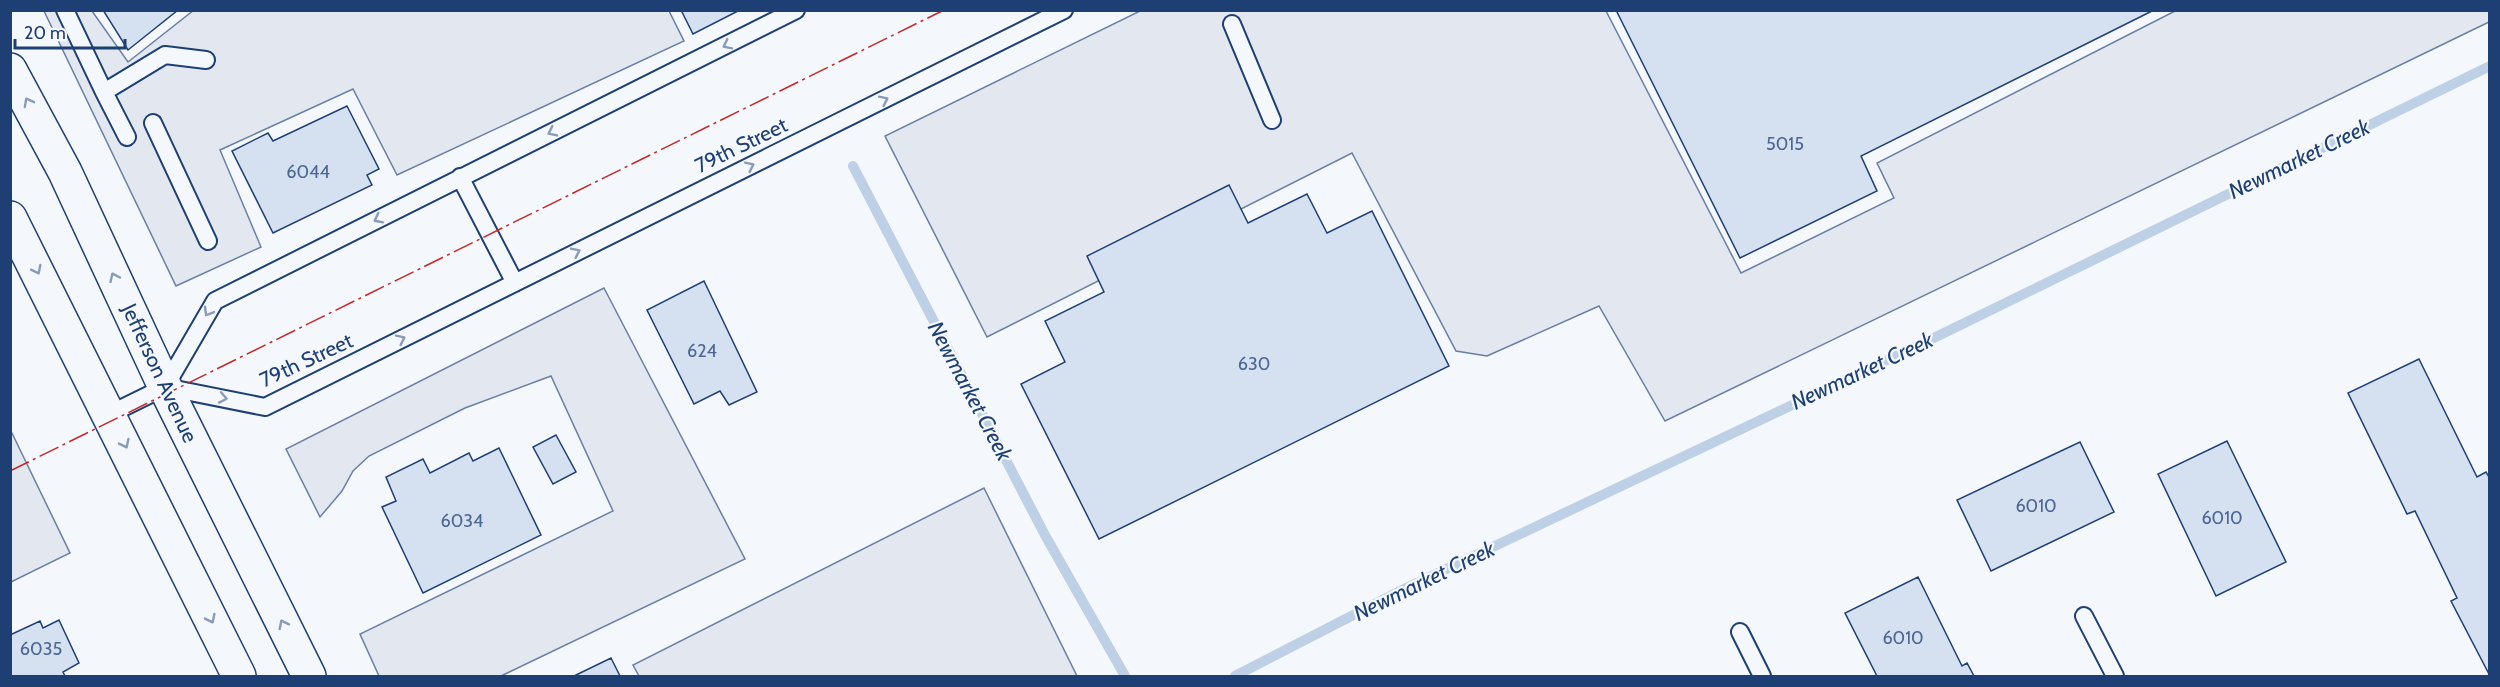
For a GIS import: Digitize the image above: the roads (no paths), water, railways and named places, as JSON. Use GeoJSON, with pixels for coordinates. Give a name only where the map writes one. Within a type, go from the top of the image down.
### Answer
{"type":"FeatureCollection","features":[{"type":"Feature","properties":{"kind":"main road","name":"Jefferson Avenue"},"geometry":{"type":"LineString","coordinates":[[10,70],[65,172],[165,387],[309,676]]}},
{"type":"Feature","properties":{"kind":"main road"},"geometry":{"type":"LineString","coordinates":[[10,218],[239,676]]}},
{"type":"Feature","properties":{"kind":"lane"},"geometry":{"type":"LineString","coordinates":[[65,10],[127,137]]}},
{"type":"Feature","properties":{"kind":"lane"},"geometry":{"type":"LineString","coordinates":[[110,414],[165,387],[215,301],[796,10]]}},
{"type":"Feature","properties":{"kind":"lane","name":"79th Street"},"geometry":{"type":"LineString","coordinates":[[165,387],[265,407],[1064,10]]}},
{"type":"Feature","properties":{"kind":"lane"},"geometry":{"type":"LineString","coordinates":[[1232,24],[1272,120]]}},
{"type":"Feature","properties":{"kind":"lane"},"geometry":{"type":"LineString","coordinates":[[104,92],[165,55],[206,60]]}},
{"type":"Feature","properties":{"kind":"lane"},"geometry":{"type":"LineString","coordinates":[[153,123],[208,241]]}},
{"type":"Feature","properties":{"kind":"lane"},"geometry":{"type":"LineString","coordinates":[[460,177],[515,283]]}},
{"type":"Feature","properties":{"kind":"lane"},"geometry":{"type":"LineString","coordinates":[[2084,616],[2115,676]]}},
{"type":"Feature","properties":{"kind":"lane"},"geometry":{"type":"LineString","coordinates":[[1740,632],[1762,676]]}},
{"type":"Feature","properties":{"kind":"waterway","name":"Newmarket Creek"},"geometry":{"type":"LineString","coordinates":[[1235,676],[1402,590],[1942,334],[2490,66]]}},
{"type":"Feature","properties":{"kind":"waterway","name":"Newmarket Creek"},"geometry":{"type":"LineString","coordinates":[[853,166],[1046,537],[1125,676]]}}]}
